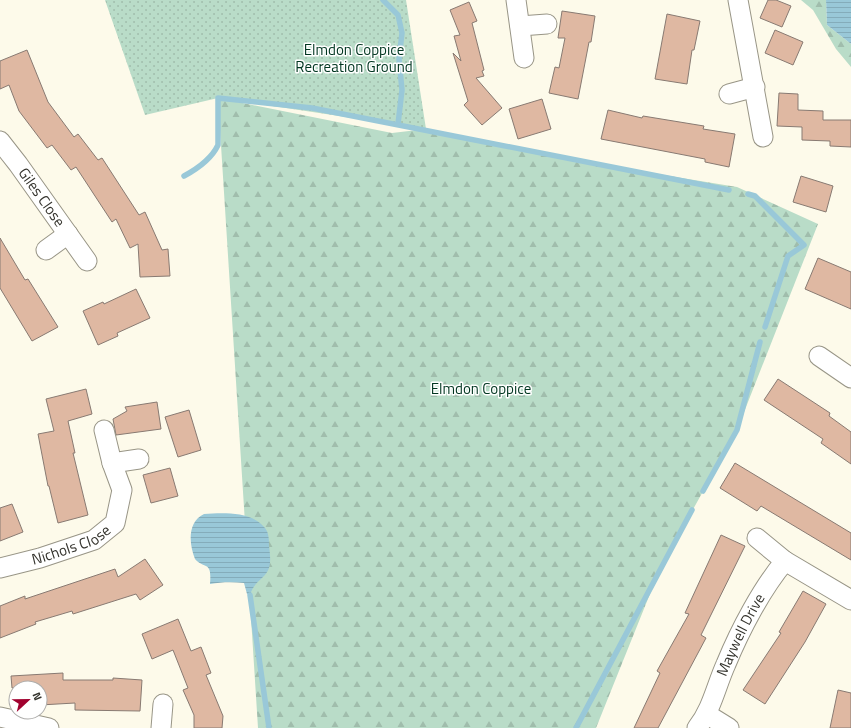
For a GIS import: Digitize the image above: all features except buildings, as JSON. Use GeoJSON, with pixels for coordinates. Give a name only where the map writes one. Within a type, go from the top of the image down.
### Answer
{"type":"FeatureCollection","features":[{"type":"Feature","properties":{"kind":"street"},"geometry":{"type":"LineString","coordinates":[[516,0],[524,58]]}},
{"type":"Feature","properties":{"kind":"street"},"geometry":{"type":"LineString","coordinates":[[738,0],[763,137]]}},
{"type":"Feature","properties":{"kind":"street"},"geometry":{"type":"LineString","coordinates":[[520,26],[547,24]]}},
{"type":"Feature","properties":{"kind":"street"},"geometry":{"type":"LineString","coordinates":[[729,94],[755,87]]}},
{"type":"Feature","properties":{"kind":"street","name":"Giles Close"},"geometry":{"type":"LineString","coordinates":[[0,142],[18,164],[86,261]]}},
{"type":"Feature","properties":{"kind":"street","name":"Giles Close"},"geometry":{"type":"LineString","coordinates":[[46,250],[68,234]]}},
{"type":"Feature","properties":{"kind":"street"},"geometry":{"type":"LineString","coordinates":[[819,356],[851,376]]}},
{"type":"Feature","properties":{"kind":"street","name":"Nichols Close"},"geometry":{"type":"LineString","coordinates":[[0,568],[40,558],[94,540],[115,523],[122,490],[112,463],[104,430]]}},
{"type":"Feature","properties":{"kind":"street"},"geometry":{"type":"LineString","coordinates":[[112,463],[139,459]]}},
{"type":"Feature","properties":{"kind":"street"},"geometry":{"type":"LineString","coordinates":[[757,538],[785,561],[851,600]]}},
{"type":"Feature","properties":{"kind":"street","name":"Maywell Drive"},"geometry":{"type":"LineString","coordinates":[[729,728],[703,721],[726,664],[768,581],[785,561]]}},
{"type":"Feature","properties":{"kind":"street"},"geometry":{"type":"LineString","coordinates":[[161,728],[163,704]]}},
{"type":"Feature","properties":{"kind":"street"},"geometry":{"type":"LineString","coordinates":[[0,717],[49,728]]}},
{"type":"Feature","properties":{"kind":"green space","name":"Elmdon Coppice Recreation Ground"},"geometry":{"type":"Polygon","coordinates":[[[105,0],[406,0],[426,129],[218,98],[145,115],[105,0]]]}},
{"type":"Feature","properties":{"kind":"green space"},"geometry":{"type":"Polygon","coordinates":[[[801,0],[826,0],[827,25],[851,44],[851,67],[836,49],[813,10],[801,0]]]}},
{"type":"Feature","properties":{"kind":"green space","name":"Elmdon Coppice"},"geometry":{"type":"Polygon","coordinates":[[[218,98],[392,133],[426,129],[590,163],[737,187],[818,224],[737,430],[660,569],[596,728],[258,728],[218,98]]]}},
{"type":"Feature","properties":{"kind":"water"},"geometry":{"type":"Polygon","coordinates":[[[826,0],[851,0],[851,44],[827,25],[826,0]]]}},
{"type":"Feature","properties":{"kind":"water"},"geometry":{"type":"Polygon","coordinates":[[[204,514],[237,514],[253,518],[265,528],[268,537],[270,554],[269,568],[265,575],[254,586],[250,595],[247,594],[244,583],[227,582],[210,584],[209,568],[195,559],[191,547],[192,528],[198,518],[204,514]]]}},
{"type":"Feature","properties":{"kind":"waterway"},"geometry":{"type":"LineString","coordinates":[[383,0],[398,15],[402,33],[399,59],[402,90],[398,124]]}},
{"type":"Feature","properties":{"kind":"waterway"},"geometry":{"type":"LineString","coordinates":[[184,176],[208,160],[218,145],[218,98],[312,108],[729,190]]}},
{"type":"Feature","properties":{"kind":"waterway"},"geometry":{"type":"LineString","coordinates":[[748,194],[755,196],[804,245],[788,256],[765,327]]}},
{"type":"Feature","properties":{"kind":"waterway"},"geometry":{"type":"LineString","coordinates":[[703,491],[737,430],[760,342]]}},
{"type":"Feature","properties":{"kind":"waterway"},"geometry":{"type":"LineString","coordinates":[[576,728],[692,510]]}},
{"type":"Feature","properties":{"kind":"waterway"},"geometry":{"type":"LineString","coordinates":[[250,595],[269,728]]}}]}
